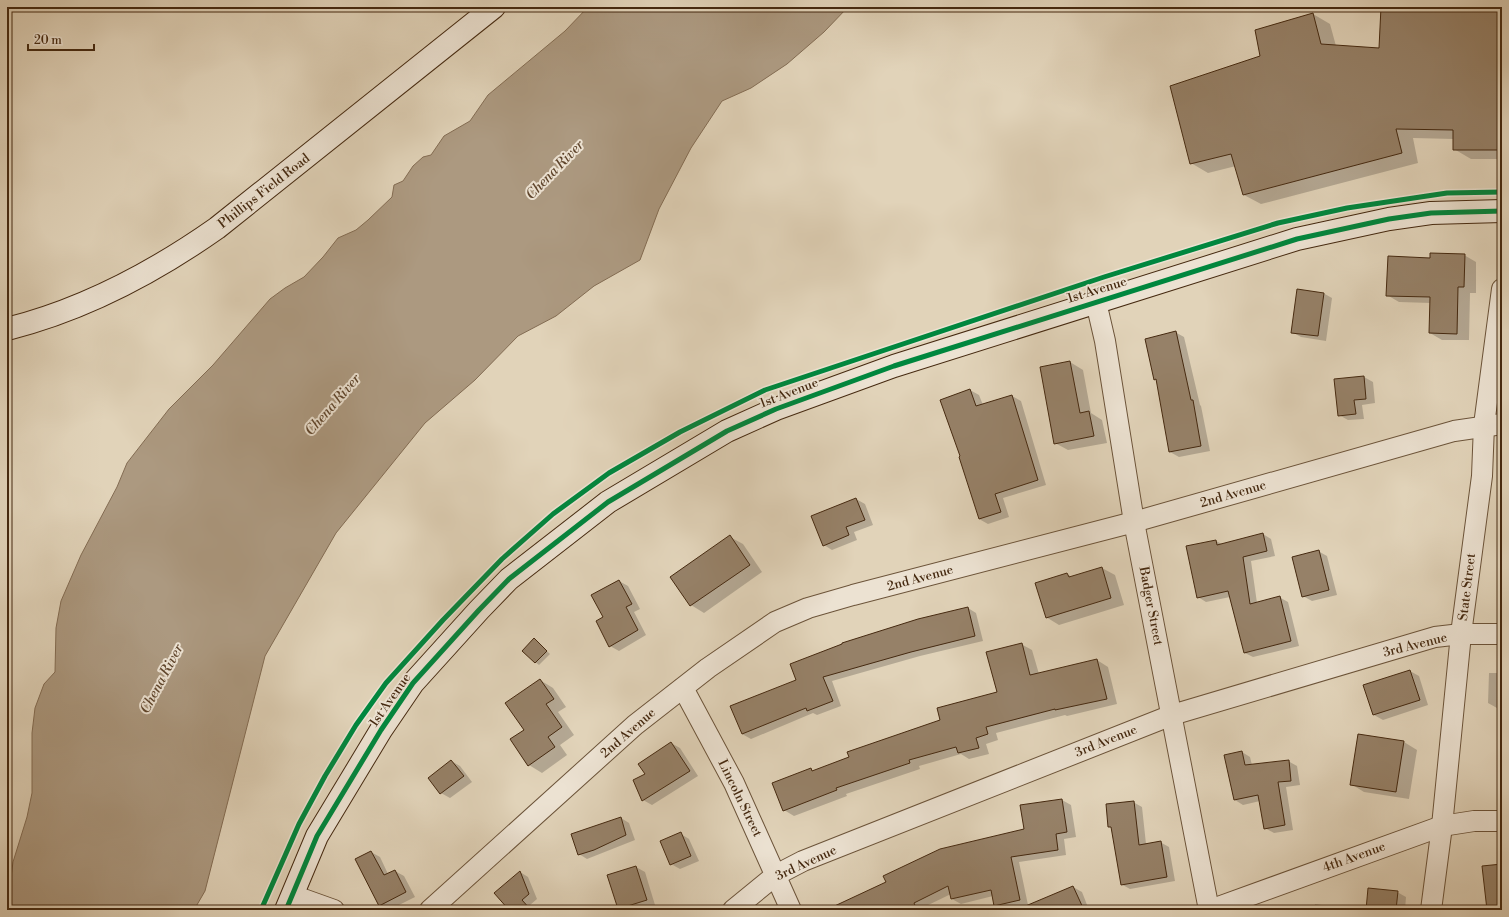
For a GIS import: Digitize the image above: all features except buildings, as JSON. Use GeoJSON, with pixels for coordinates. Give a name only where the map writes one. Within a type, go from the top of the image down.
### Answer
{"type":"FeatureCollection","features":[{"type":"Feature","properties":{"kind":"street","name":"Phillips Field Road"},"geometry":{"type":"LineString","coordinates":[[7,329],[51,315],[110,292],[169,261],[217,228],[494,7]]}},
{"type":"Feature","properties":{"kind":"street","name":"1st Avenue"},"geometry":{"type":"LineString","coordinates":[[289,902],[317,836],[381,730],[414,683],[479,610],[509,579],[576,525],[608,502],[727,431],[776,409],[894,366],[1297,239],[1389,219],[1431,213],[1502,211]]}},
{"type":"Feature","properties":{"kind":"street","name":"State Street"},"geometry":{"type":"LineString","coordinates":[[1431,910],[1442,826],[1461,634],[1482,476],[1493,424],[1502,289]]}},
{"type":"Feature","properties":{"kind":"street","name":"Badger Street"},"geometry":{"type":"LineString","coordinates":[[1096,302],[1105,341],[1134,522],[1209,910]]}},
{"type":"Feature","properties":{"kind":"street","name":"2nd Avenue"},"geometry":{"type":"LineString","coordinates":[[430,910],[635,725],[708,668],[775,622],[808,608],[1134,522],[1454,431],[1493,424]]}},
{"type":"Feature","properties":{"kind":"street","name":"3rd Avenue"},"geometry":{"type":"LineString","coordinates":[[733,910],[776,875],[803,861],[1172,715],[1435,637],[1461,634],[1502,634]]}},
{"type":"Feature","properties":{"kind":"street","name":"Lincoln Street"},"geometry":{"type":"LineString","coordinates":[[683,688],[734,783],[791,910]]}},
{"type":"Feature","properties":{"kind":"street","name":"4th Avenue"},"geometry":{"type":"LineString","coordinates":[[1209,910],[1442,826],[1474,821],[1502,821]]}},
{"type":"Feature","properties":{"kind":"street"},"geometry":{"type":"LineString","coordinates":[[289,902],[334,910]]}},
{"type":"Feature","properties":{"kind":"water","name":"Chena River"},"geometry":{"type":"Polygon","coordinates":[[[588,7],[848,7],[824,32],[787,64],[751,88],[722,101],[691,148],[659,209],[640,260],[594,286],[556,316],[518,336],[475,380],[425,423],[336,533],[265,656],[205,891],[194,910],[7,910],[13,862],[27,817],[32,793],[32,733],[35,708],[44,684],[55,672],[56,628],[61,601],[81,555],[117,487],[127,463],[169,409],[213,365],[270,299],[304,277],[338,238],[356,230],[368,220],[392,197],[394,185],[403,181],[413,166],[423,157],[431,155],[444,136],[470,121],[488,95],[565,31],[588,7]]]}},
{"type":"Feature","properties":{"kind":"cycle path"},"geometry":{"type":"LineString","coordinates":[[261,910],[299,824],[325,776],[356,725],[386,683],[443,620],[502,559],[553,514],[609,473],[680,432],[765,390],[1104,277],[1278,223],[1347,208],[1447,193],[1502,192]]}},
{"type":"Feature","properties":{"kind":"cycle path"},"geometry":{"type":"LineString","coordinates":[[286,910],[317,836],[381,730],[413,683],[479,610],[509,579],[608,502],[727,431],[776,409],[894,366],[1297,239],[1389,219],[1431,213],[1502,211]]}}]}
